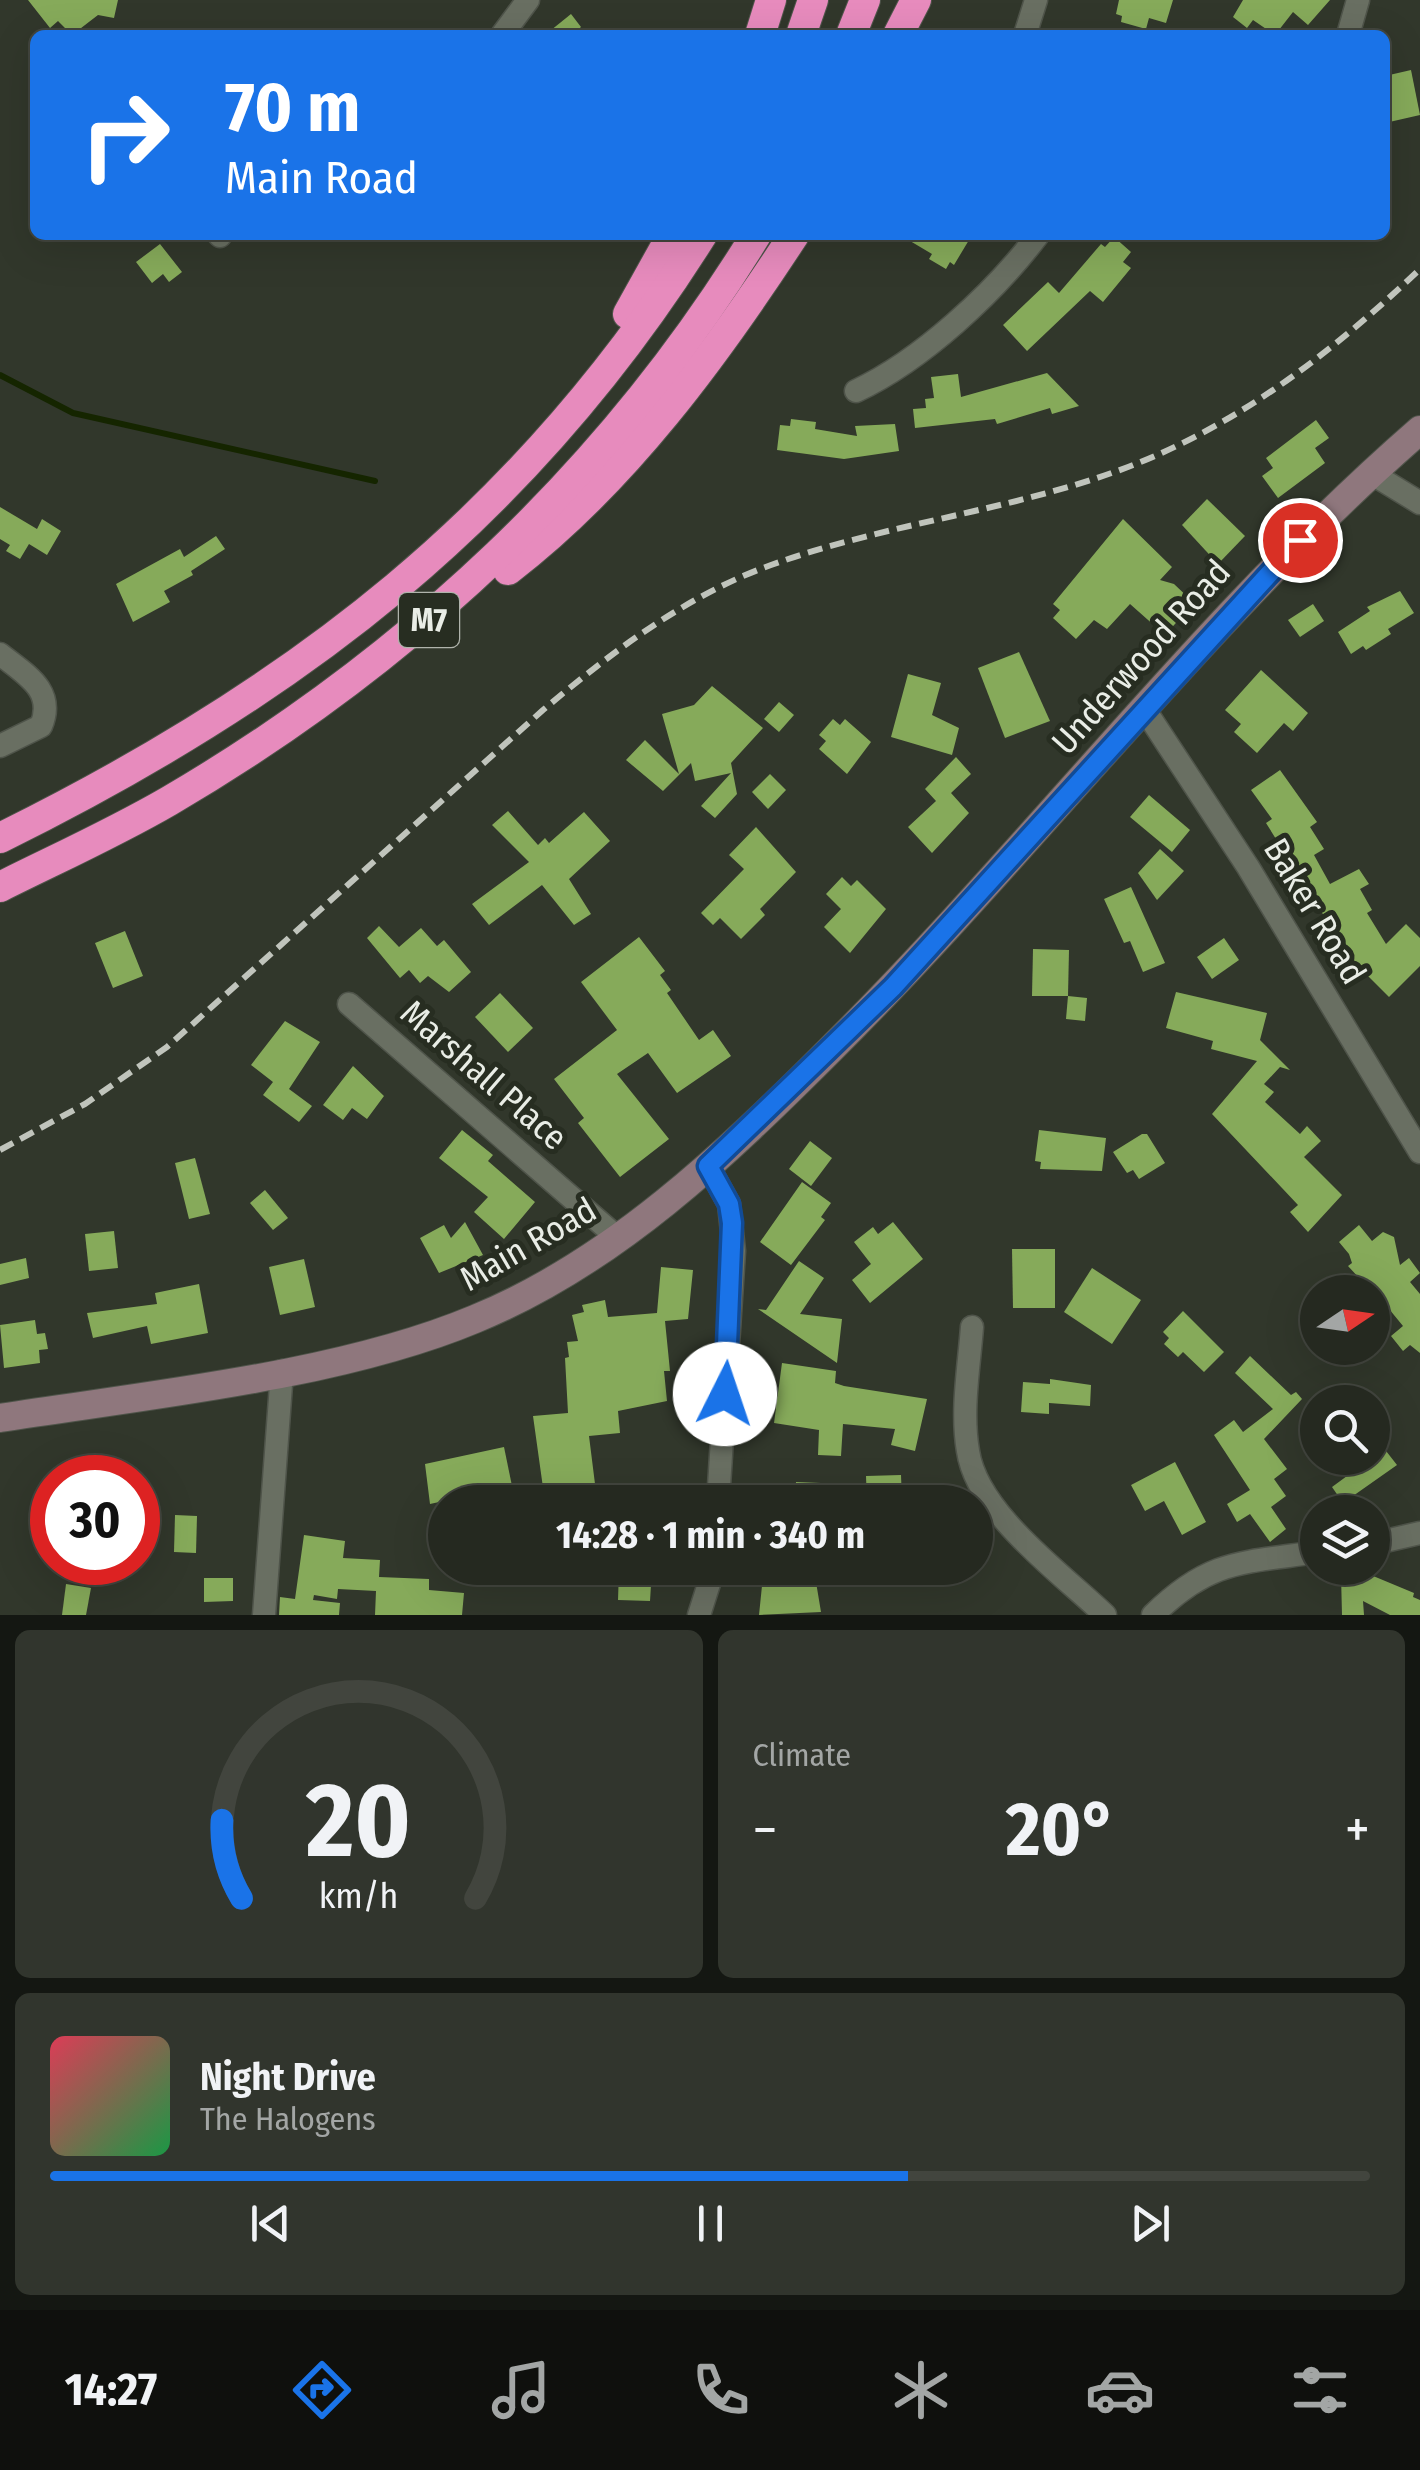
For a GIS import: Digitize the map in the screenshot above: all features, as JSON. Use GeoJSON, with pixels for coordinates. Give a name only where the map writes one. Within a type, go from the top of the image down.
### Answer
{"type":"FeatureCollection","features":[{"type":"Feature","properties":{"kind":"highway"},"geometry":{"type":"LineString","coordinates":[[762,30],[771,0]]}},
{"type":"Feature","properties":{"kind":"highway"},"geometry":{"type":"LineString","coordinates":[[803,30],[814,0]]}},
{"type":"Feature","properties":{"kind":"highway"},"geometry":{"type":"LineString","coordinates":[[853,30],[865,0]]}},
{"type":"Feature","properties":{"kind":"highway"},"geometry":{"type":"LineString","coordinates":[[901,30],[916,0]]}},
{"type":"Feature","properties":{"kind":"highway"},"geometry":{"type":"LineString","coordinates":[[547,444],[669,240]]}},
{"type":"Feature","properties":{"kind":"highway","name":"M7"},"geometry":{"type":"LineString","coordinates":[[0,838],[164,752],[361,620],[438,554],[547,444],[671,284],[699,240]]}},
{"type":"Feature","properties":{"kind":"highway","name":"M7"},"geometry":{"type":"LineString","coordinates":[[0,887],[169,801],[357,678],[429,620],[530,524],[653,385],[753,240]]}},
{"type":"Feature","properties":{"kind":"highway"},"geometry":{"type":"LineString","coordinates":[[429,620],[514,565],[581,504],[687,386],[790,240]]}},
{"type":"Feature","properties":{"kind":"main road","name":"Underwood Road"},"geometry":{"type":"LineString","coordinates":[[970,902],[1274,565],[1420,430]]}},
{"type":"Feature","properties":{"kind":"main road","name":"Main Road"},"geometry":{"type":"LineString","coordinates":[[0,1418],[282,1371],[376,1351],[474,1320],[538,1288],[618,1238],[708,1166],[893,987],[970,902]]}},
{"type":"Feature","properties":{"kind":"street"},"geometry":{"type":"LineString","coordinates":[[506,30],[528,0]]}},
{"type":"Feature","properties":{"kind":"street"},"geometry":{"type":"LineString","coordinates":[[1026,30],[1036,0]]}},
{"type":"Feature","properties":{"kind":"street"},"geometry":{"type":"LineString","coordinates":[[1349,30],[1358,0]]}},
{"type":"Feature","properties":{"kind":"street"},"geometry":{"type":"LineString","coordinates":[[856,391],[896,372],[930,346],[1033,240]]}},
{"type":"Feature","properties":{"kind":"street"},"geometry":{"type":"LineString","coordinates":[[1371,472],[1420,504]]}},
{"type":"Feature","properties":{"kind":"street"},"geometry":{"type":"LineString","coordinates":[[0,654],[35,682],[45,697],[47,712],[41,726],[0,746]]}},
{"type":"Feature","properties":{"kind":"street","name":"Baker Road"},"geometry":{"type":"LineString","coordinates":[[1145,710],[1248,867],[1420,1152]]}},
{"type":"Feature","properties":{"kind":"street","name":"Marshall Place"},"geometry":{"type":"LineString","coordinates":[[349,1004],[618,1238]]}},
{"type":"Feature","properties":{"kind":"street"},"geometry":{"type":"LineString","coordinates":[[708,1166],[729,1204],[734,1251],[719,1485]]}},
{"type":"Feature","properties":{"kind":"street"},"geometry":{"type":"LineString","coordinates":[[972,1326],[966,1420],[973,1472],[1000,1514],[1105,1615]]}},
{"type":"Feature","properties":{"kind":"street"},"geometry":{"type":"LineString","coordinates":[[264,1615],[282,1371]]}},
{"type":"Feature","properties":{"kind":"street"},"geometry":{"type":"LineString","coordinates":[[1390,1540],[1420,1533]]}},
{"type":"Feature","properties":{"kind":"street"},"geometry":{"type":"LineString","coordinates":[[1153,1615],[1183,1586],[1204,1573],[1229,1564],[1300,1554]]}},
{"type":"Feature","properties":{"kind":"street"},"geometry":{"type":"LineString","coordinates":[[699,1615],[709,1585]]}},
{"type":"Feature","properties":{"kind":"building"},"geometry":{"type":"Polygon","coordinates":[[[28,0],[118,0],[114,18],[98,15],[78,30],[67,30],[58,21],[50,28],[28,0]]]}},
{"type":"Feature","properties":{"kind":"building"},"geometry":{"type":"Polygon","coordinates":[[[1119,0],[1173,0],[1166,23],[1149,18],[1146,29],[1121,22],[1122,16],[1116,14],[1119,0]]]}},
{"type":"Feature","properties":{"kind":"building"},"geometry":{"type":"Polygon","coordinates":[[[1243,0],[1330,0],[1308,25],[1293,12],[1279,30],[1268,30],[1253,20],[1247,28],[1233,17],[1243,0]]]}},
{"type":"Feature","properties":{"kind":"building"},"geometry":{"type":"Polygon","coordinates":[[[571,14],[581,27],[578,30],[551,30],[571,14]]]}},
{"type":"Feature","properties":{"kind":"building"},"geometry":{"type":"Polygon","coordinates":[[[1411,70],[1420,115],[1390,122],[1390,75],[1411,70]]]}},
{"type":"Feature","properties":{"kind":"building"},"geometry":{"type":"Polygon","coordinates":[[[908,240],[969,240],[954,265],[950,262],[946,269],[929,259],[932,254],[908,240]]]}},
{"type":"Feature","properties":{"kind":"building"},"geometry":{"type":"Polygon","coordinates":[[[1117,240],[1131,252],[1123,262],[1131,268],[1103,302],[1090,291],[1027,351],[1003,325],[1048,282],[1059,293],[1101,244],[1105,247],[1117,240]]]}},
{"type":"Feature","properties":{"kind":"building"},"geometry":{"type":"Polygon","coordinates":[[[160,244],[182,272],[169,282],[163,274],[152,283],[136,262],[160,244]]]}},
{"type":"Feature","properties":{"kind":"building"},"geometry":{"type":"Polygon","coordinates":[[[1047,373],[1079,406],[1052,414],[1050,408],[997,424],[995,419],[915,428],[913,409],[926,408],[925,399],[934,398],[931,377],[958,374],[961,397],[1047,373]]]}},
{"type":"Feature","properties":{"kind":"building"},"geometry":{"type":"Polygon","coordinates":[[[791,419],[816,422],[815,429],[857,436],[855,426],[895,424],[899,451],[844,459],[777,450],[780,425],[790,426],[791,419]]]}},
{"type":"Feature","properties":{"kind":"building"},"geometry":{"type":"Polygon","coordinates":[[[1316,420],[1329,438],[1315,448],[1325,463],[1278,498],[1262,476],[1273,468],[1266,458],[1316,420]]]}},
{"type":"Feature","properties":{"kind":"building"},"geometry":{"type":"Polygon","coordinates":[[[1207,499],[1245,536],[1218,564],[1182,525],[1207,499]]]}},
{"type":"Feature","properties":{"kind":"building"},"geometry":{"type":"Polygon","coordinates":[[[0,507],[37,529],[42,519],[61,531],[47,555],[29,544],[20,559],[6,551],[10,545],[0,539],[0,507]]]}},
{"type":"Feature","properties":{"kind":"building"},"geometry":{"type":"Polygon","coordinates":[[[1123,519],[1172,567],[1160,580],[1174,584],[1194,603],[1165,635],[1130,604],[1107,629],[1094,620],[1076,639],[1053,618],[1060,610],[1053,604],[1123,519]]]}},
{"type":"Feature","properties":{"kind":"building"},"geometry":{"type":"Polygon","coordinates":[[[216,536],[225,549],[191,571],[193,575],[164,591],[170,602],[133,622],[116,584],[180,549],[184,557],[216,536]]]}},
{"type":"Feature","properties":{"kind":"building"},"geometry":{"type":"Polygon","coordinates":[[[1400,591],[1414,613],[1388,629],[1391,634],[1366,650],[1363,646],[1351,654],[1338,632],[1370,611],[1367,607],[1400,591]]]}},
{"type":"Feature","properties":{"kind":"building"},"geometry":{"type":"Polygon","coordinates":[[[1313,604],[1324,621],[1300,637],[1288,620],[1313,604]]]}},
{"type":"Feature","properties":{"kind":"building"},"geometry":{"type":"Polygon","coordinates":[[[1019,652],[1050,721],[1005,738],[978,668],[1019,652]]]}},
{"type":"Feature","properties":{"kind":"building"},"geometry":{"type":"Polygon","coordinates":[[[1261,670],[1308,713],[1293,731],[1284,723],[1257,753],[1234,732],[1241,724],[1225,710],[1261,670]]]}},
{"type":"Feature","properties":{"kind":"building"},"geometry":{"type":"Polygon","coordinates":[[[908,674],[941,683],[932,715],[959,728],[952,755],[891,737],[908,674]]]}},
{"type":"Feature","properties":{"kind":"building"},"geometry":{"type":"Polygon","coordinates":[[[712,686],[763,728],[731,763],[737,794],[715,818],[701,806],[731,773],[695,781],[691,763],[663,791],[626,760],[645,740],[679,774],[662,714],[694,705],[712,686]]]}},
{"type":"Feature","properties":{"kind":"building"},"geometry":{"type":"Polygon","coordinates":[[[779,702],[794,715],[779,732],[764,719],[779,702]]]}},
{"type":"Feature","properties":{"kind":"building"},"geometry":{"type":"Polygon","coordinates":[[[833,719],[840,725],[845,719],[871,742],[847,774],[819,749],[826,741],[819,735],[833,719]]]}},
{"type":"Feature","properties":{"kind":"building"},"geometry":{"type":"Polygon","coordinates":[[[956,757],[971,774],[951,793],[969,813],[932,853],[908,827],[936,801],[925,789],[956,757]]]}},
{"type":"Feature","properties":{"kind":"building"},"geometry":{"type":"Polygon","coordinates":[[[1280,770],[1317,822],[1310,827],[1324,849],[1314,855],[1330,884],[1359,869],[1369,884],[1360,889],[1372,910],[1367,913],[1386,944],[1406,924],[1420,938],[1420,966],[1389,997],[1356,964],[1333,920],[1328,922],[1317,905],[1321,902],[1300,868],[1296,871],[1266,823],[1272,819],[1251,790],[1280,770]]]}},
{"type":"Feature","properties":{"kind":"building"},"geometry":{"type":"Polygon","coordinates":[[[770,774],[786,790],[768,809],[752,792],[770,774]]]}},
{"type":"Feature","properties":{"kind":"building"},"geometry":{"type":"Polygon","coordinates":[[[1149,795],[1190,830],[1172,852],[1130,817],[1149,795]]]}},
{"type":"Feature","properties":{"kind":"building"},"geometry":{"type":"Polygon","coordinates":[[[508,811],[538,845],[545,838],[549,843],[584,812],[610,841],[569,879],[591,914],[574,925],[542,885],[489,925],[472,904],[529,862],[492,825],[508,811]]]}},
{"type":"Feature","properties":{"kind":"building"},"geometry":{"type":"Polygon","coordinates":[[[756,827],[796,872],[760,909],[765,915],[741,939],[720,918],[713,925],[701,913],[744,869],[729,855],[756,827]]]}},
{"type":"Feature","properties":{"kind":"building"},"geometry":{"type":"Polygon","coordinates":[[[1160,849],[1184,871],[1157,900],[1138,873],[1160,849]]]}},
{"type":"Feature","properties":{"kind":"building"},"geometry":{"type":"Polygon","coordinates":[[[842,877],[851,886],[857,880],[886,909],[850,953],[824,927],[841,909],[826,894],[842,877]]]}},
{"type":"Feature","properties":{"kind":"building"},"geometry":{"type":"Polygon","coordinates":[[[1131,887],[1165,963],[1143,972],[1130,941],[1124,943],[1104,899],[1131,887]]]}},
{"type":"Feature","properties":{"kind":"building"},"geometry":{"type":"Polygon","coordinates":[[[379,926],[399,947],[421,928],[437,946],[444,940],[471,972],[449,992],[428,976],[420,983],[409,970],[400,978],[367,938],[379,926]]]}},
{"type":"Feature","properties":{"kind":"building"},"geometry":{"type":"Polygon","coordinates":[[[125,931],[143,976],[113,988],[95,943],[125,931]]]}},
{"type":"Feature","properties":{"kind":"building"},"geometry":{"type":"Polygon","coordinates":[[[639,937],[665,971],[660,975],[671,990],[667,993],[699,1040],[713,1030],[731,1056],[677,1093],[648,1053],[617,1074],[669,1139],[620,1177],[578,1123],[584,1118],[554,1079],[617,1030],[581,982],[639,937]]]}},
{"type":"Feature","properties":{"kind":"building"},"geometry":{"type":"Polygon","coordinates":[[[1224,938],[1239,960],[1212,979],[1197,957],[1224,938]]]}},
{"type":"Feature","properties":{"kind":"building"},"geometry":{"type":"Polygon","coordinates":[[[1033,949],[1069,950],[1068,996],[1032,996],[1033,949]]]}},
{"type":"Feature","properties":{"kind":"building"},"geometry":{"type":"Polygon","coordinates":[[[1176,992],[1267,1013],[1260,1040],[1290,1070],[1280,1067],[1264,1084],[1274,1092],[1265,1102],[1300,1134],[1307,1126],[1321,1141],[1304,1157],[1342,1195],[1308,1232],[1290,1212],[1298,1205],[1212,1114],[1257,1061],[1211,1049],[1213,1041],[1166,1028],[1176,992]]]}},
{"type":"Feature","properties":{"kind":"building"},"geometry":{"type":"Polygon","coordinates":[[[500,993],[533,1028],[508,1052],[475,1017],[500,993]]]}},
{"type":"Feature","properties":{"kind":"building"},"geometry":{"type":"Polygon","coordinates":[[[1068,996],[1087,998],[1085,1021],[1066,1019],[1068,996]]]}},
{"type":"Feature","properties":{"kind":"building"},"geometry":{"type":"Polygon","coordinates":[[[285,1021],[320,1042],[289,1089],[312,1106],[299,1122],[263,1095],[273,1082],[251,1065],[285,1021]]]}},
{"type":"Feature","properties":{"kind":"building"},"geometry":{"type":"Polygon","coordinates":[[[353,1066],[384,1096],[367,1119],[352,1108],[343,1120],[323,1105],[353,1066]]]}},
{"type":"Feature","properties":{"kind":"building"},"geometry":{"type":"Polygon","coordinates":[[[462,1130],[493,1155],[488,1161],[535,1202],[504,1239],[474,1212],[488,1197],[439,1158],[462,1130]]]}},
{"type":"Feature","properties":{"kind":"building"},"geometry":{"type":"Polygon","coordinates":[[[1039,1130],[1106,1138],[1102,1171],[1040,1169],[1041,1162],[1035,1161],[1039,1130]]]}},
{"type":"Feature","properties":{"kind":"building"},"geometry":{"type":"Polygon","coordinates":[[[1147,1134],[1165,1163],[1139,1179],[1133,1170],[1127,1173],[1113,1152],[1147,1134]]]}},
{"type":"Feature","properties":{"kind":"building"},"geometry":{"type":"Polygon","coordinates":[[[810,1141],[832,1158],[811,1186],[789,1169],[810,1141]]]}},
{"type":"Feature","properties":{"kind":"building"},"geometry":{"type":"Polygon","coordinates":[[[195,1158],[210,1214],[189,1219],[175,1163],[195,1158]]]}},
{"type":"Feature","properties":{"kind":"building"},"geometry":{"type":"Polygon","coordinates":[[[802,1182],[831,1203],[821,1217],[825,1220],[791,1265],[760,1242],[802,1182]]]}},
{"type":"Feature","properties":{"kind":"building"},"geometry":{"type":"Polygon","coordinates":[[[265,1190],[288,1218],[273,1230],[250,1203],[265,1190]]]}},
{"type":"Feature","properties":{"kind":"building"},"geometry":{"type":"Polygon","coordinates":[[[465,1222],[483,1255],[439,1273],[420,1238],[444,1225],[451,1238],[465,1222]]]}},
{"type":"Feature","properties":{"kind":"building"},"geometry":{"type":"Polygon","coordinates":[[[893,1222],[923,1259],[870,1303],[852,1280],[871,1264],[854,1242],[873,1227],[878,1234],[893,1222]]]}},
{"type":"Feature","properties":{"kind":"building"},"geometry":{"type":"Polygon","coordinates":[[[1359,1225],[1372,1241],[1383,1232],[1394,1237],[1400,1265],[1409,1258],[1420,1273],[1410,1282],[1420,1294],[1420,1353],[1410,1345],[1403,1351],[1391,1336],[1403,1326],[1390,1310],[1390,1275],[1356,1275],[1348,1266],[1352,1263],[1349,1254],[1339,1242],[1359,1225]]]}},
{"type":"Feature","properties":{"kind":"building"},"geometry":{"type":"Polygon","coordinates":[[[114,1231],[118,1268],[89,1271],[85,1234],[114,1231]]]}},
{"type":"Feature","properties":{"kind":"building"},"geometry":{"type":"Polygon","coordinates":[[[1012,1249],[1055,1249],[1055,1308],[1013,1308],[1012,1249]]]}},
{"type":"Feature","properties":{"kind":"building"},"geometry":{"type":"Polygon","coordinates":[[[26,1258],[29,1278],[0,1285],[0,1264],[26,1258]]]}},
{"type":"Feature","properties":{"kind":"building"},"geometry":{"type":"Polygon","coordinates":[[[304,1259],[315,1307],[280,1315],[269,1267],[304,1259]]]}},
{"type":"Feature","properties":{"kind":"building"},"geometry":{"type":"Polygon","coordinates":[[[799,1261],[824,1278],[800,1314],[842,1319],[837,1363],[758,1309],[766,1310],[799,1261]]]}},
{"type":"Feature","properties":{"kind":"building"},"geometry":{"type":"Polygon","coordinates":[[[661,1267],[693,1270],[688,1319],[665,1321],[670,1371],[664,1371],[667,1401],[618,1411],[620,1433],[589,1436],[598,1485],[543,1485],[533,1416],[568,1413],[567,1342],[578,1341],[572,1315],[584,1312],[582,1305],[605,1300],[608,1317],[657,1313],[661,1267]]]}},
{"type":"Feature","properties":{"kind":"building"},"geometry":{"type":"Polygon","coordinates":[[[1092,1268],[1141,1300],[1112,1344],[1064,1312],[1092,1268]]]}},
{"type":"Feature","properties":{"kind":"building"},"geometry":{"type":"Polygon","coordinates":[[[199,1284],[208,1333],[151,1344],[147,1326],[93,1338],[87,1313],[157,1304],[155,1293],[199,1284]]]}},
{"type":"Feature","properties":{"kind":"building"},"geometry":{"type":"Polygon","coordinates":[[[1183,1311],[1224,1352],[1204,1372],[1183,1352],[1178,1357],[1164,1344],[1169,1338],[1163,1332],[1183,1311]]]}},
{"type":"Feature","properties":{"kind":"building"},"geometry":{"type":"Polygon","coordinates":[[[35,1320],[37,1334],[45,1333],[48,1349],[39,1350],[40,1363],[4,1368],[0,1325],[35,1320]]]}},
{"type":"Feature","properties":{"kind":"building"},"geometry":{"type":"Polygon","coordinates":[[[1250,1356],[1291,1395],[1296,1392],[1300,1397],[1264,1439],[1287,1469],[1274,1479],[1286,1496],[1271,1507],[1286,1529],[1270,1542],[1250,1514],[1237,1522],[1227,1504],[1250,1490],[1214,1435],[1234,1420],[1243,1432],[1273,1409],[1235,1373],[1250,1356]]]}},
{"type":"Feature","properties":{"kind":"building"},"geometry":{"type":"Polygon","coordinates":[[[782,1363],[836,1371],[835,1383],[844,1386],[927,1399],[915,1451],[891,1445],[895,1429],[843,1424],[841,1456],[818,1455],[819,1430],[774,1423],[782,1363]]]}},
{"type":"Feature","properties":{"kind":"building"},"geometry":{"type":"Polygon","coordinates":[[[1050,1379],[1091,1385],[1090,1406],[1049,1403],[1049,1414],[1021,1412],[1023,1382],[1050,1384],[1050,1379]]]}},
{"type":"Feature","properties":{"kind":"building"},"geometry":{"type":"Polygon","coordinates":[[[504,1447],[512,1485],[428,1488],[425,1464],[504,1447]]]}},
{"type":"Feature","properties":{"kind":"building"},"geometry":{"type":"Polygon","coordinates":[[[1175,1462],[1206,1522],[1182,1535],[1164,1501],[1145,1511],[1131,1485],[1175,1462]]]}},
{"type":"Feature","properties":{"kind":"building"},"geometry":{"type":"Polygon","coordinates":[[[901,1475],[901,1485],[866,1485],[866,1476],[901,1475]]]}},
{"type":"Feature","properties":{"kind":"building"},"geometry":{"type":"Polygon","coordinates":[[[1383,1475],[1354,1495],[1338,1495],[1332,1487],[1347,1476],[1383,1475]]]}},
{"type":"Feature","properties":{"kind":"building"},"geometry":{"type":"Polygon","coordinates":[[[796,1482],[821,1483],[821,1485],[796,1482]]]}},
{"type":"Feature","properties":{"kind":"building"},"geometry":{"type":"Polygon","coordinates":[[[175,1515],[197,1516],[196,1553],[174,1552],[175,1515]]]}},
{"type":"Feature","properties":{"kind":"building"},"geometry":{"type":"Polygon","coordinates":[[[304,1535],[345,1541],[343,1558],[380,1560],[379,1577],[428,1579],[429,1590],[464,1593],[462,1615],[375,1615],[376,1591],[338,1589],[337,1599],[314,1595],[313,1600],[340,1603],[339,1615],[279,1615],[280,1597],[295,1599],[304,1535]]]}},
{"type":"Feature","properties":{"kind":"building"},"geometry":{"type":"Polygon","coordinates":[[[204,1578],[233,1578],[233,1601],[204,1602],[204,1578]]]}},
{"type":"Feature","properties":{"kind":"building"},"geometry":{"type":"Polygon","coordinates":[[[1390,1583],[1414,1593],[1413,1597],[1420,1600],[1420,1615],[1390,1615],[1363,1601],[1364,1615],[1342,1615],[1341,1585],[1390,1583]]]}},
{"type":"Feature","properties":{"kind":"building"},"geometry":{"type":"Polygon","coordinates":[[[66,1585],[91,1588],[86,1615],[62,1615],[66,1585]]]}},
{"type":"Feature","properties":{"kind":"building"},"geometry":{"type":"Polygon","coordinates":[[[618,1585],[651,1585],[650,1601],[618,1600],[618,1585]]]}},
{"type":"Feature","properties":{"kind":"building"},"geometry":{"type":"Polygon","coordinates":[[[762,1585],[816,1585],[821,1612],[759,1615],[762,1585]]]}},
{"type":"Feature","properties":{"kind":"waterway"},"geometry":{"type":"LineString","coordinates":[[0,375],[73,413],[375,481]]}},
{"type":"Feature","properties":{"kind":"railway"},"geometry":{"type":"LineString","coordinates":[[0,1150],[85,1104],[167,1047],[543,710],[679,609],[771,565],[859,538],[1040,495],[1169,450],[1284,383],[1420,269]]}},
{"type":"Feature","properties":{"kind":"route"},"geometry":{"type":"LineString","coordinates":[[725,1394],[734,1251],[732,1223],[729,1204],[708,1166],[893,987],[1300,540]]}}]}
